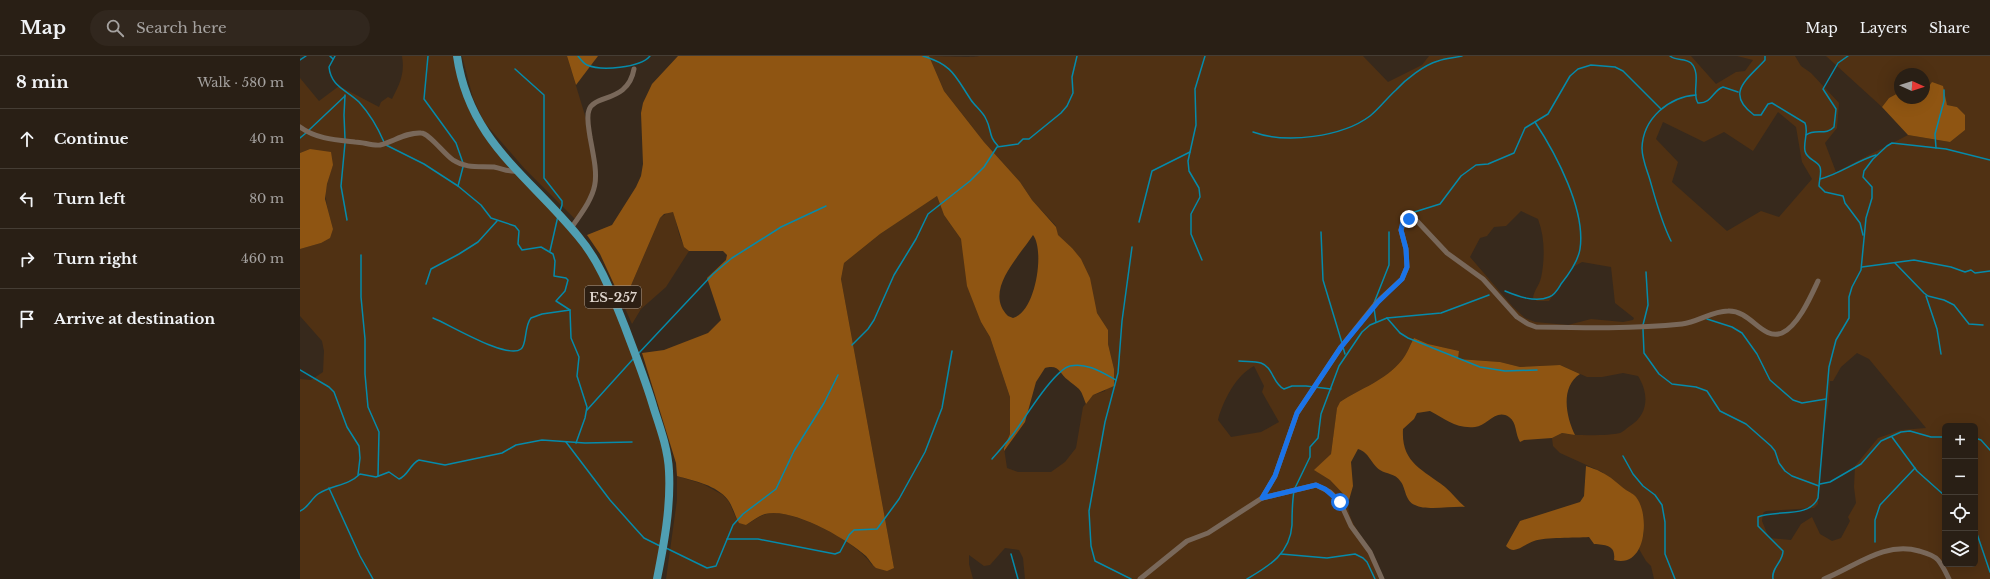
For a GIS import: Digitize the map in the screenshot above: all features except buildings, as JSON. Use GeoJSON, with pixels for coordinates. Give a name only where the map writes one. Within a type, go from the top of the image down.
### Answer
{"type":"FeatureCollection","features":[{"type":"Feature","properties":{"kind":"main road","name":"ES-257"},"geometry":{"type":"LineString","coordinates":[[457,56],[466,95],[477,119],[496,146],[571,228],[594,258],[610,289],[646,382],[668,455],[669,498],[657,579]]}},
{"type":"Feature","properties":{"kind":"street"},"geometry":{"type":"LineString","coordinates":[[571,228],[588,203],[596,185],[596,172],[588,110],[590,106],[595,103],[625,90],[629,84],[634,69]]}},
{"type":"Feature","properties":{"kind":"street"},"geometry":{"type":"LineString","coordinates":[[300,127],[326,139],[373,145],[381,144],[402,136],[421,133],[428,136],[446,155],[460,164],[472,168],[495,168],[508,172],[518,171]]}},
{"type":"Feature","properties":{"kind":"street"},"geometry":{"type":"LineString","coordinates":[[1262,498],[1275,476],[1297,413],[1341,347],[1378,302],[1402,279],[1407,267],[1406,249],[1401,230],[1405,220],[1412,219],[1417,221],[1447,253],[1483,279],[1517,317],[1528,324],[1536,326],[1585,328],[1670,325],[1690,323],[1719,312],[1732,311],[1746,315],[1766,332],[1780,334],[1795,322],[1818,281]]}},
{"type":"Feature","properties":{"kind":"street"},"geometry":{"type":"LineString","coordinates":[[1140,579],[1187,541],[1208,533],[1262,498],[1292,492],[1310,485],[1321,486],[1336,496],[1345,509],[1351,526],[1370,552],[1382,579]]}},
{"type":"Feature","properties":{"kind":"street"},"geometry":{"type":"LineString","coordinates":[[1824,579],[1873,555],[1887,550],[1900,548],[1914,549],[1938,559],[1949,579]]}},
{"type":"Feature","properties":{"kind":"shaded area"},"geometry":{"type":"Polygon","coordinates":[[[402,56],[456,56],[471,110],[594,258],[626,331],[668,464],[669,499],[657,579],[300,579],[300,379],[311,380],[323,372],[324,351],[322,341],[300,316],[300,249],[321,243],[333,229],[328,210],[326,191],[333,165],[310,149],[300,153],[300,78],[319,101],[339,86],[379,107],[381,102],[388,97],[392,99],[397,88],[403,68],[402,56]]]}},
{"type":"Feature","properties":{"kind":"shaded area"},"geometry":{"type":"Polygon","coordinates":[[[462,56],[567,56],[590,132],[598,179],[597,185],[576,220],[524,168],[484,122],[473,98],[462,56]]]}},
{"type":"Feature","properties":{"kind":"shaded area"},"geometry":{"type":"Polygon","coordinates":[[[567,56],[598,56],[576,85],[567,56]]]}},
{"type":"Feature","properties":{"kind":"shaded area"},"geometry":{"type":"Polygon","coordinates":[[[678,56],[929,56],[944,91],[984,142],[1020,182],[1032,200],[1056,227],[1058,235],[1081,259],[1090,278],[1097,313],[1108,330],[1108,344],[1114,369],[1114,386],[1093,395],[1086,404],[1080,390],[1065,378],[1059,370],[1054,367],[1045,368],[1036,382],[1025,422],[1004,451],[1010,434],[1010,397],[990,337],[981,322],[967,286],[961,239],[944,215],[937,196],[880,234],[844,263],[841,279],[894,568],[887,571],[876,568],[866,556],[846,541],[818,526],[790,515],[776,513],[765,514],[746,525],[739,523],[728,500],[718,491],[705,484],[677,476],[676,463],[642,353],[664,350],[708,333],[721,320],[707,278],[726,260],[727,255],[723,251],[689,251],[684,247],[673,212],[664,214],[660,218],[623,304],[600,254],[587,235],[612,225],[636,187],[641,176],[643,164],[641,113],[643,103],[652,84],[678,56]],[[1033,235],[1012,264],[1001,285],[999,296],[1001,306],[1008,316],[1013,318],[1021,313],[1028,305],[1033,293],[1038,266],[1037,243],[1033,235]]]}},
{"type":"Feature","properties":{"kind":"shaded area"},"geometry":{"type":"Polygon","coordinates":[[[929,56],[1363,56],[1388,82],[1422,65],[1429,56],[1691,56],[1716,84],[1736,72],[1745,71],[1753,60],[1737,56],[1795,56],[1801,66],[1811,73],[1839,103],[1837,128],[1825,143],[1836,172],[1908,135],[1950,142],[1965,130],[1965,115],[1957,107],[1947,105],[1932,83],[1930,86],[1930,68],[1894,68],[1894,95],[1889,98],[1882,107],[1826,56],[1990,56],[1990,579],[1654,579],[1651,566],[1646,561],[1639,549],[1644,533],[1643,515],[1602,472],[1560,453],[1553,446],[1552,438],[1562,433],[1574,435],[1600,435],[1615,434],[1624,431],[1641,416],[1644,409],[1644,389],[1638,376],[1623,373],[1602,377],[1587,377],[1560,365],[1520,367],[1500,362],[1458,359],[1459,351],[1428,344],[1414,338],[1404,358],[1395,367],[1380,379],[1340,402],[1337,409],[1331,454],[1315,470],[1330,480],[1349,500],[1348,507],[1353,522],[1374,556],[1383,579],[1025,579],[1023,558],[1019,550],[1005,548],[990,565],[984,566],[969,555],[969,564],[973,579],[666,579],[677,500],[677,476],[703,484],[723,495],[729,502],[736,518],[746,525],[761,516],[771,513],[796,517],[827,530],[841,538],[855,547],[872,565],[894,568],[841,279],[844,263],[880,234],[937,196],[944,215],[961,239],[981,322],[990,337],[1010,397],[1010,434],[1004,448],[1007,468],[1018,472],[1051,472],[1065,462],[1076,448],[1083,407],[1093,395],[1105,391],[1114,369],[1108,344],[1108,330],[1097,313],[1072,248],[1057,235],[1056,226],[1032,200],[1020,182],[984,142],[944,91],[929,56]],[[1778,112],[1753,151],[1724,132],[1704,142],[1663,122],[1656,139],[1678,162],[1672,182],[1727,231],[1761,211],[1779,217],[1812,179],[1802,162],[1796,127],[1778,112]],[[1521,211],[1506,226],[1494,227],[1487,236],[1480,238],[1470,257],[1513,307],[1525,318],[1535,322],[1568,325],[1591,319],[1623,322],[1633,320],[1634,318],[1615,303],[1611,267],[1582,262],[1573,267],[1549,301],[1537,301],[1533,298],[1541,278],[1544,256],[1542,233],[1538,219],[1521,211]],[[1857,353],[1841,367],[1833,381],[1830,381],[1829,400],[1822,446],[1818,504],[1814,508],[1766,511],[1763,513],[1762,521],[1769,538],[1791,540],[1801,524],[1812,517],[1820,534],[1832,541],[1841,538],[1850,521],[1848,517],[1856,503],[1854,487],[1855,466],[1878,438],[1901,430],[1926,428],[1869,359],[1857,353]],[[1254,366],[1241,376],[1231,389],[1218,420],[1231,437],[1261,432],[1279,422],[1262,392],[1264,386],[1254,366]]]}},
{"type":"Feature","properties":{"kind":"shaded area"},"geometry":{"type":"Polygon","coordinates":[[[1932,82],[1943,86],[1947,105],[1957,107],[1965,115],[1965,130],[1950,142],[1908,135],[1882,107],[1889,98],[1894,95],[1894,104],[1930,104],[1930,85],[1932,82]]]}},
{"type":"Feature","properties":{"kind":"shaded area"},"geometry":{"type":"Polygon","coordinates":[[[310,149],[331,152],[333,165],[327,184],[325,199],[333,229],[330,238],[321,243],[300,249],[300,153],[310,149]]]}},
{"type":"Feature","properties":{"kind":"shaded area"},"geometry":{"type":"Polygon","coordinates":[[[670,211],[673,212],[683,243],[689,251],[666,287],[641,309],[632,324],[623,304],[660,218],[670,211]]]}},
{"type":"Feature","properties":{"kind":"shaded area"},"geometry":{"type":"Polygon","coordinates":[[[1414,338],[1428,344],[1459,351],[1458,359],[1500,362],[1520,367],[1560,365],[1580,374],[1570,386],[1567,394],[1567,411],[1575,435],[1562,433],[1552,438],[1524,440],[1520,442],[1512,419],[1504,415],[1496,416],[1479,426],[1468,427],[1451,423],[1430,411],[1417,413],[1414,419],[1403,429],[1403,441],[1409,458],[1421,470],[1445,487],[1465,507],[1426,508],[1415,505],[1409,501],[1403,485],[1398,479],[1393,475],[1380,470],[1365,453],[1358,449],[1351,462],[1353,486],[1349,500],[1330,480],[1314,470],[1331,454],[1337,408],[1340,402],[1380,379],[1395,367],[1404,358],[1414,338]]]}},
{"type":"Feature","properties":{"kind":"shaded area"},"geometry":{"type":"Polygon","coordinates":[[[1586,466],[1611,478],[1633,494],[1640,505],[1643,515],[1643,538],[1639,549],[1633,556],[1625,561],[1614,560],[1612,549],[1606,546],[1594,544],[1589,537],[1539,540],[1530,542],[1516,550],[1509,549],[1506,546],[1520,521],[1580,502],[1584,496],[1586,466]]]}},
{"type":"Feature","properties":{"kind":"waterway"},"geometry":{"type":"LineString","coordinates":[[300,60],[306,56]]}},
{"type":"Feature","properties":{"kind":"waterway"},"geometry":{"type":"LineString","coordinates":[[330,56],[333,59]]}},
{"type":"Feature","properties":{"kind":"waterway"},"geometry":{"type":"LineString","coordinates":[[335,56],[329,67],[330,74],[340,88],[363,106],[379,131],[384,142]]}},
{"type":"Feature","properties":{"kind":"waterway"},"geometry":{"type":"LineString","coordinates":[[428,56],[424,99],[456,143],[463,163]]}},
{"type":"Feature","properties":{"kind":"waterway"},"geometry":{"type":"LineString","coordinates":[[578,56],[587,65],[601,68],[629,66],[645,60],[650,56]]}},
{"type":"Feature","properties":{"kind":"waterway"},"geometry":{"type":"LineString","coordinates":[[923,56],[941,63],[952,72],[971,100],[985,116],[991,136],[998,146]]}},
{"type":"Feature","properties":{"kind":"waterway"},"geometry":{"type":"LineString","coordinates":[[852,345],[868,329],[874,320],[894,275],[916,239],[928,214],[970,181],[984,167],[997,147],[1018,144],[1023,139],[1029,139],[1061,113],[1067,106],[1073,93],[1072,77],[1077,56]]}},
{"type":"Feature","properties":{"kind":"waterway"},"geometry":{"type":"LineString","coordinates":[[1202,260],[1191,234],[1191,214],[1200,197],[1199,188],[1189,171],[1188,161],[1196,125],[1195,89],[1205,56]]}},
{"type":"Feature","properties":{"kind":"waterway"},"geometry":{"type":"LineString","coordinates":[[1253,132],[1266,136],[1297,138],[1345,129],[1370,116],[1405,81],[1421,69],[1441,60],[1462,56]]}},
{"type":"Feature","properties":{"kind":"waterway"},"geometry":{"type":"LineString","coordinates":[[1670,56],[1689,61],[1694,68],[1696,73],[1696,99],[1698,103],[1703,103],[1723,87],[1738,92]]}},
{"type":"Feature","properties":{"kind":"waterway"},"geometry":{"type":"LineString","coordinates":[[1765,56],[1765,60],[1742,86],[1740,93],[1741,100],[1745,107],[1754,115],[1761,115],[1768,104],[1772,103],[1805,123],[1805,151],[1806,154],[1817,163],[1821,169],[1819,186],[1825,192],[1843,196],[1845,203],[1860,223],[1863,235]]}},
{"type":"Feature","properties":{"kind":"waterway"},"geometry":{"type":"LineString","coordinates":[[1806,135],[1813,132],[1828,131],[1834,127],[1836,109],[1823,89],[1838,63],[1848,56]]}},
{"type":"Feature","properties":{"kind":"waterway"},"geometry":{"type":"LineString","coordinates":[[1408,214],[1440,204],[1461,176],[1476,165],[1488,164],[1514,153],[1525,128],[1548,114],[1570,76],[1578,69],[1591,65],[1615,67],[1623,71],[1661,109]]}},
{"type":"Feature","properties":{"kind":"waterway"},"geometry":{"type":"LineString","coordinates":[[515,69],[544,95],[544,178],[562,201],[560,211]]}},
{"type":"Feature","properties":{"kind":"waterway"},"geometry":{"type":"LineString","coordinates":[[1936,148],[1935,134],[1944,101],[1944,90]]}},
{"type":"Feature","properties":{"kind":"waterway"},"geometry":{"type":"LineString","coordinates":[[345,95],[345,139]]}},
{"type":"Feature","properties":{"kind":"waterway"},"geometry":{"type":"LineString","coordinates":[[1671,241],[1662,218],[1644,160],[1642,148],[1647,127],[1659,111],[1676,100],[1696,95]]}},
{"type":"Feature","properties":{"kind":"waterway"},"geometry":{"type":"LineString","coordinates":[[309,130],[345,96]]}},
{"type":"Feature","properties":{"kind":"waterway"},"geometry":{"type":"LineString","coordinates":[[1505,291],[1521,297],[1532,299],[1544,299],[1553,295],[1573,268],[1580,249],[1581,234],[1578,217],[1568,183],[1552,150],[1535,122]]}},
{"type":"Feature","properties":{"kind":"waterway"},"geometry":{"type":"LineString","coordinates":[[300,138],[306,133]]}},
{"type":"Feature","properties":{"kind":"waterway"},"geometry":{"type":"LineString","coordinates":[[345,143],[341,186],[347,220]]}},
{"type":"Feature","properties":{"kind":"waterway"},"geometry":{"type":"LineString","coordinates":[[1773,579],[1774,572],[1783,551],[1758,526],[1758,517],[1807,509],[1814,505],[1818,498],[1829,367],[1836,340],[1849,318],[1849,297],[1852,287],[1861,270],[1866,218],[1872,198],[1872,187],[1863,177],[1864,171],[1873,159],[1892,143],[1946,149],[1990,160]]}},
{"type":"Feature","properties":{"kind":"waterway"},"geometry":{"type":"LineString","coordinates":[[386,145],[424,164],[458,186],[481,205],[491,218],[515,226],[519,231],[518,244],[522,250],[541,247],[553,254],[555,261],[554,276],[566,278],[568,280],[565,291],[556,301],[570,310],[571,338],[579,357],[577,376],[587,407],[585,418],[576,443]]}},
{"type":"Feature","properties":{"kind":"waterway"},"geometry":{"type":"LineString","coordinates":[[1139,222],[1152,171],[1190,152]]}},
{"type":"Feature","properties":{"kind":"waterway"},"geometry":{"type":"LineString","coordinates":[[1820,179],[1876,155]]}},
{"type":"Feature","properties":{"kind":"waterway"},"geometry":{"type":"LineString","coordinates":[[458,186],[463,167]]}},
{"type":"Feature","properties":{"kind":"waterway"},"geometry":{"type":"LineString","coordinates":[[638,354],[713,274],[732,258],[781,227],[826,206]]}},
{"type":"Feature","properties":{"kind":"waterway"},"geometry":{"type":"LineString","coordinates":[[550,251],[558,216]]}},
{"type":"Feature","properties":{"kind":"waterway"},"geometry":{"type":"LineString","coordinates":[[426,284],[431,269],[478,242],[497,221]]}},
{"type":"Feature","properties":{"kind":"waterway"},"geometry":{"type":"LineString","coordinates":[[1321,232],[1323,280],[1342,343]]}},
{"type":"Feature","properties":{"kind":"waterway"},"geometry":{"type":"LineString","coordinates":[[1374,303],[1389,265],[1389,232]]}},
{"type":"Feature","properties":{"kind":"waterway"},"geometry":{"type":"LineString","coordinates":[[1131,579],[1095,561],[1091,546],[1089,511],[1105,422],[1118,373],[1122,321],[1132,247]]}},
{"type":"Feature","properties":{"kind":"waterway"},"geometry":{"type":"LineString","coordinates":[[361,255],[361,297],[365,339],[365,374],[368,407],[379,432],[378,476]]}},
{"type":"Feature","properties":{"kind":"waterway"},"geometry":{"type":"LineString","coordinates":[[1862,267],[1914,260],[1951,267],[1965,272],[1971,270],[1975,273],[1990,271]]}},
{"type":"Feature","properties":{"kind":"waterway"},"geometry":{"type":"LineString","coordinates":[[1895,263],[1928,296],[1944,300],[1954,305],[1969,324],[1983,325]]}},
{"type":"Feature","properties":{"kind":"waterway"},"geometry":{"type":"LineString","coordinates":[[1643,325],[1648,305],[1646,272]]}},
{"type":"Feature","properties":{"kind":"waterway"},"geometry":{"type":"LineString","coordinates":[[1295,488],[1310,457],[1310,447],[1318,438],[1321,414],[1339,366],[1362,332],[1370,325],[1387,318],[1441,313],[1489,295]]}},
{"type":"Feature","properties":{"kind":"waterway"},"geometry":{"type":"LineString","coordinates":[[1926,296],[1937,329],[1941,354]]}},
{"type":"Feature","properties":{"kind":"waterway"},"geometry":{"type":"LineString","coordinates":[[1374,308],[1376,322]]}},
{"type":"Feature","properties":{"kind":"waterway"},"geometry":{"type":"LineString","coordinates":[[433,318],[491,346],[514,351],[523,347],[527,326],[531,318],[542,314],[570,310]]}},
{"type":"Feature","properties":{"kind":"waterway"},"geometry":{"type":"LineString","coordinates":[[1387,318],[1400,333],[1408,338],[1480,367],[1505,371],[1537,370]]}},
{"type":"Feature","properties":{"kind":"waterway"},"geometry":{"type":"LineString","coordinates":[[1707,319],[1732,327],[1742,333],[1757,354],[1770,380],[1793,400],[1802,403],[1826,399]]}},
{"type":"Feature","properties":{"kind":"waterway"},"geometry":{"type":"LineString","coordinates":[[1643,329],[1644,353],[1659,374],[1672,384],[1696,387],[1707,391],[1720,411],[1746,424],[1771,446],[1775,451],[1779,463],[1785,471],[1792,476],[1819,486]]}},
{"type":"Feature","properties":{"kind":"waterway"},"geometry":{"type":"LineString","coordinates":[[1343,347],[1345,354]]}},
{"type":"Feature","properties":{"kind":"waterway"},"geometry":{"type":"LineString","coordinates":[[727,539],[758,539],[835,554],[840,552],[849,535],[854,530],[877,529],[899,499],[925,452],[942,408],[952,351]]}},
{"type":"Feature","properties":{"kind":"waterway"},"geometry":{"type":"LineString","coordinates":[[587,410],[634,358]]}},
{"type":"Feature","properties":{"kind":"waterway"},"geometry":{"type":"LineString","coordinates":[[1239,361],[1258,362],[1265,365],[1280,387],[1284,389],[1292,386],[1331,389]]}},
{"type":"Feature","properties":{"kind":"waterway"},"geometry":{"type":"LineString","coordinates":[[992,459],[1014,433],[1048,385],[1063,369],[1076,365],[1089,367],[1116,380]]}},
{"type":"Feature","properties":{"kind":"waterway"},"geometry":{"type":"LineString","coordinates":[[300,370],[329,387],[334,392],[347,427],[359,446],[360,458],[358,475]]}},
{"type":"Feature","properties":{"kind":"waterway"},"geometry":{"type":"LineString","coordinates":[[666,548],[707,568],[716,566],[733,525],[743,514],[776,489],[794,451],[824,403],[838,375]]}},
{"type":"Feature","properties":{"kind":"waterway"},"geometry":{"type":"LineString","coordinates":[[1820,484],[1830,482],[1861,464],[1881,441],[1901,432],[1910,431],[1931,437],[1942,437]]}},
{"type":"Feature","properties":{"kind":"waterway"},"geometry":{"type":"LineString","coordinates":[[1892,437],[1917,471],[1944,495]]}},
{"type":"Feature","properties":{"kind":"waterway"},"geometry":{"type":"LineString","coordinates":[[1978,439],[1981,440],[1990,450]]}},
{"type":"Feature","properties":{"kind":"waterway"},"geometry":{"type":"LineString","coordinates":[[300,511],[305,508],[318,494],[350,481],[360,474],[376,477],[389,472],[399,479],[405,475],[413,464],[419,460],[445,465],[502,453],[516,445],[542,440],[585,443],[632,442]]}},
{"type":"Feature","properties":{"kind":"waterway"},"geometry":{"type":"LineString","coordinates":[[566,442],[610,500],[634,527],[644,538],[660,546]]}},
{"type":"Feature","properties":{"kind":"waterway"},"geometry":{"type":"LineString","coordinates":[[1623,456],[1633,474],[1643,486],[1655,495],[1662,505],[1665,522],[1665,554],[1675,579]]}},
{"type":"Feature","properties":{"kind":"waterway"},"geometry":{"type":"LineString","coordinates":[[1875,542],[1875,520],[1880,505],[1915,468]]}},
{"type":"Feature","properties":{"kind":"waterway"},"geometry":{"type":"LineString","coordinates":[[329,488],[360,556],[373,579]]}},
{"type":"Feature","properties":{"kind":"waterway"},"geometry":{"type":"LineString","coordinates":[[1247,579],[1277,558],[1287,544],[1292,525],[1292,504],[1294,491]]}},
{"type":"Feature","properties":{"kind":"waterway"},"geometry":{"type":"LineString","coordinates":[[1976,531],[1990,572]]}},
{"type":"Feature","properties":{"kind":"waterway"},"geometry":{"type":"LineString","coordinates":[[1011,554],[1018,579]]}},
{"type":"Feature","properties":{"kind":"waterway"},"geometry":{"type":"LineString","coordinates":[[1281,554],[1327,558],[1355,554],[1367,562],[1375,579]]}},
{"type":"Feature","properties":{"kind":"route"},"geometry":{"type":"LineString","coordinates":[[1340,502],[1336,496],[1321,486],[1316,485],[1310,485],[1292,492],[1262,498],[1275,476],[1288,433],[1297,413],[1341,347],[1382,297],[1402,279],[1407,267],[1407,258],[1401,230],[1403,221],[1409,219]]}}]}
